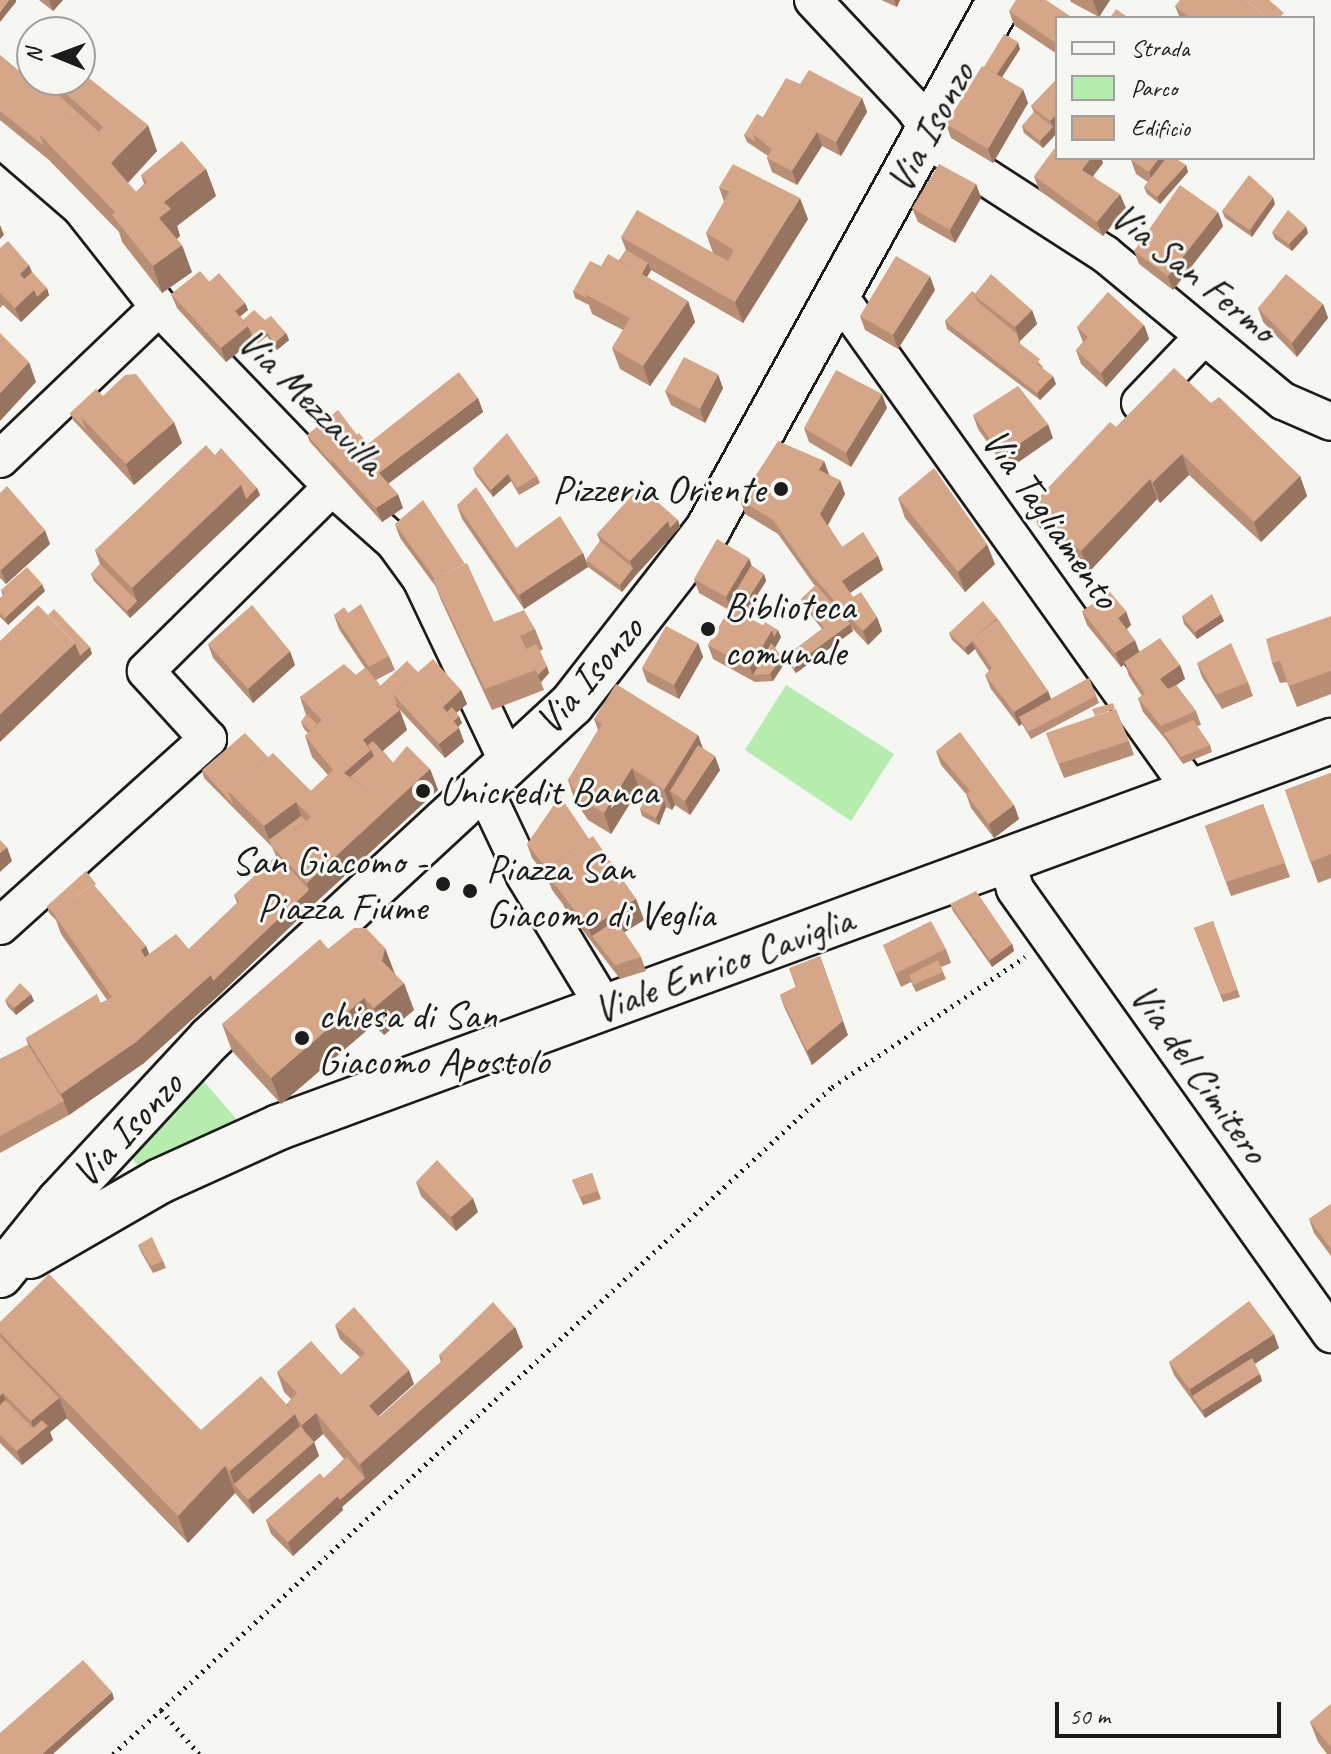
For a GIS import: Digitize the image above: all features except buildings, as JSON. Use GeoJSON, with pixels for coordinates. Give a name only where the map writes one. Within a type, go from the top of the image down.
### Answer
{"type":"FeatureCollection","features":[{"type":"Feature","properties":{"kind":"main road","name":"Via Isonzo"},"geometry":{"type":"LineString","coordinates":[[0,1276],[59,1202],[210,1039],[572,704],[708,529],[1000,0]]}},
{"type":"Feature","properties":{"kind":"main road","name":"Viale Enrico Caviglia"},"geometry":{"type":"LineString","coordinates":[[0,1276],[66,1233],[227,1149],[1331,741]]}},
{"type":"Feature","properties":{"kind":"street","name":"Via San Fermo"},"geometry":{"type":"LineString","coordinates":[[813,0],[913,107],[945,151],[1028,184],[1105,254],[1283,401],[1331,422]]}},
{"type":"Feature","properties":{"kind":"street","name":"Via Mezzavilla"},"geometry":{"type":"LineString","coordinates":[[0,138],[81,208],[159,307],[332,487],[394,542],[421,579],[496,775],[516,860],[605,1008]]}},
{"type":"Feature","properties":{"kind":"street","name":"Via Tagliamento"},"geometry":{"type":"LineString","coordinates":[[839,296],[1021,525],[1192,791]]}},
{"type":"Feature","properties":{"kind":"street"},"geometry":{"type":"LineString","coordinates":[[0,459],[159,307]]}},
{"type":"Feature","properties":{"kind":"street"},"geometry":{"type":"LineString","coordinates":[[1118,425],[1203,337]]}},
{"type":"Feature","properties":{"kind":"street"},"geometry":{"type":"LineString","coordinates":[[0,926],[208,739],[146,671],[332,487]]}},
{"type":"Feature","properties":{"kind":"street","name":"Via del Cimitero"},"geometry":{"type":"LineString","coordinates":[[1006,859],[1015,889],[1331,1334]]}},
{"type":"Feature","properties":{"kind":"path"},"geometry":{"type":"LineString","coordinates":[[113,1754],[832,1087],[1026,956],[1057,948]]}},
{"type":"Feature","properties":{"kind":"path"},"geometry":{"type":"LineString","coordinates":[[161,1710],[199,1754]]}},
{"type":"Feature","properties":{"kind":"green space"},"geometry":{"type":"Polygon","coordinates":[[[786,685],[894,754],[851,821],[745,750],[786,685]]]}},
{"type":"Feature","properties":{"kind":"green space"},"geometry":{"type":"Polygon","coordinates":[[[202,1079],[237,1120],[138,1166],[127,1152],[202,1079]]]}},
{"type":"Feature","properties":{"kind":"place","name":"Pizzeria Oriente"},"geometry":{"type":"Point","coordinates":[781,489]}},
{"type":"Feature","properties":{"kind":"place","name":"Biblioteca comunale"},"geometry":{"type":"Point","coordinates":[708,629]}},
{"type":"Feature","properties":{"kind":"place","name":"Unicredit Banca"},"geometry":{"type":"Point","coordinates":[423,791]}},
{"type":"Feature","properties":{"kind":"place","name":"San Giacomo - Piazza Fiume"},"geometry":{"type":"Point","coordinates":[443,884]}},
{"type":"Feature","properties":{"kind":"place","name":"Piazza San Giacomo di Veglia"},"geometry":{"type":"Point","coordinates":[470,891]}},
{"type":"Feature","properties":{"kind":"place","name":"chiesa di San Giacomo Apostolo"},"geometry":{"type":"Point","coordinates":[302,1038]}}]}
